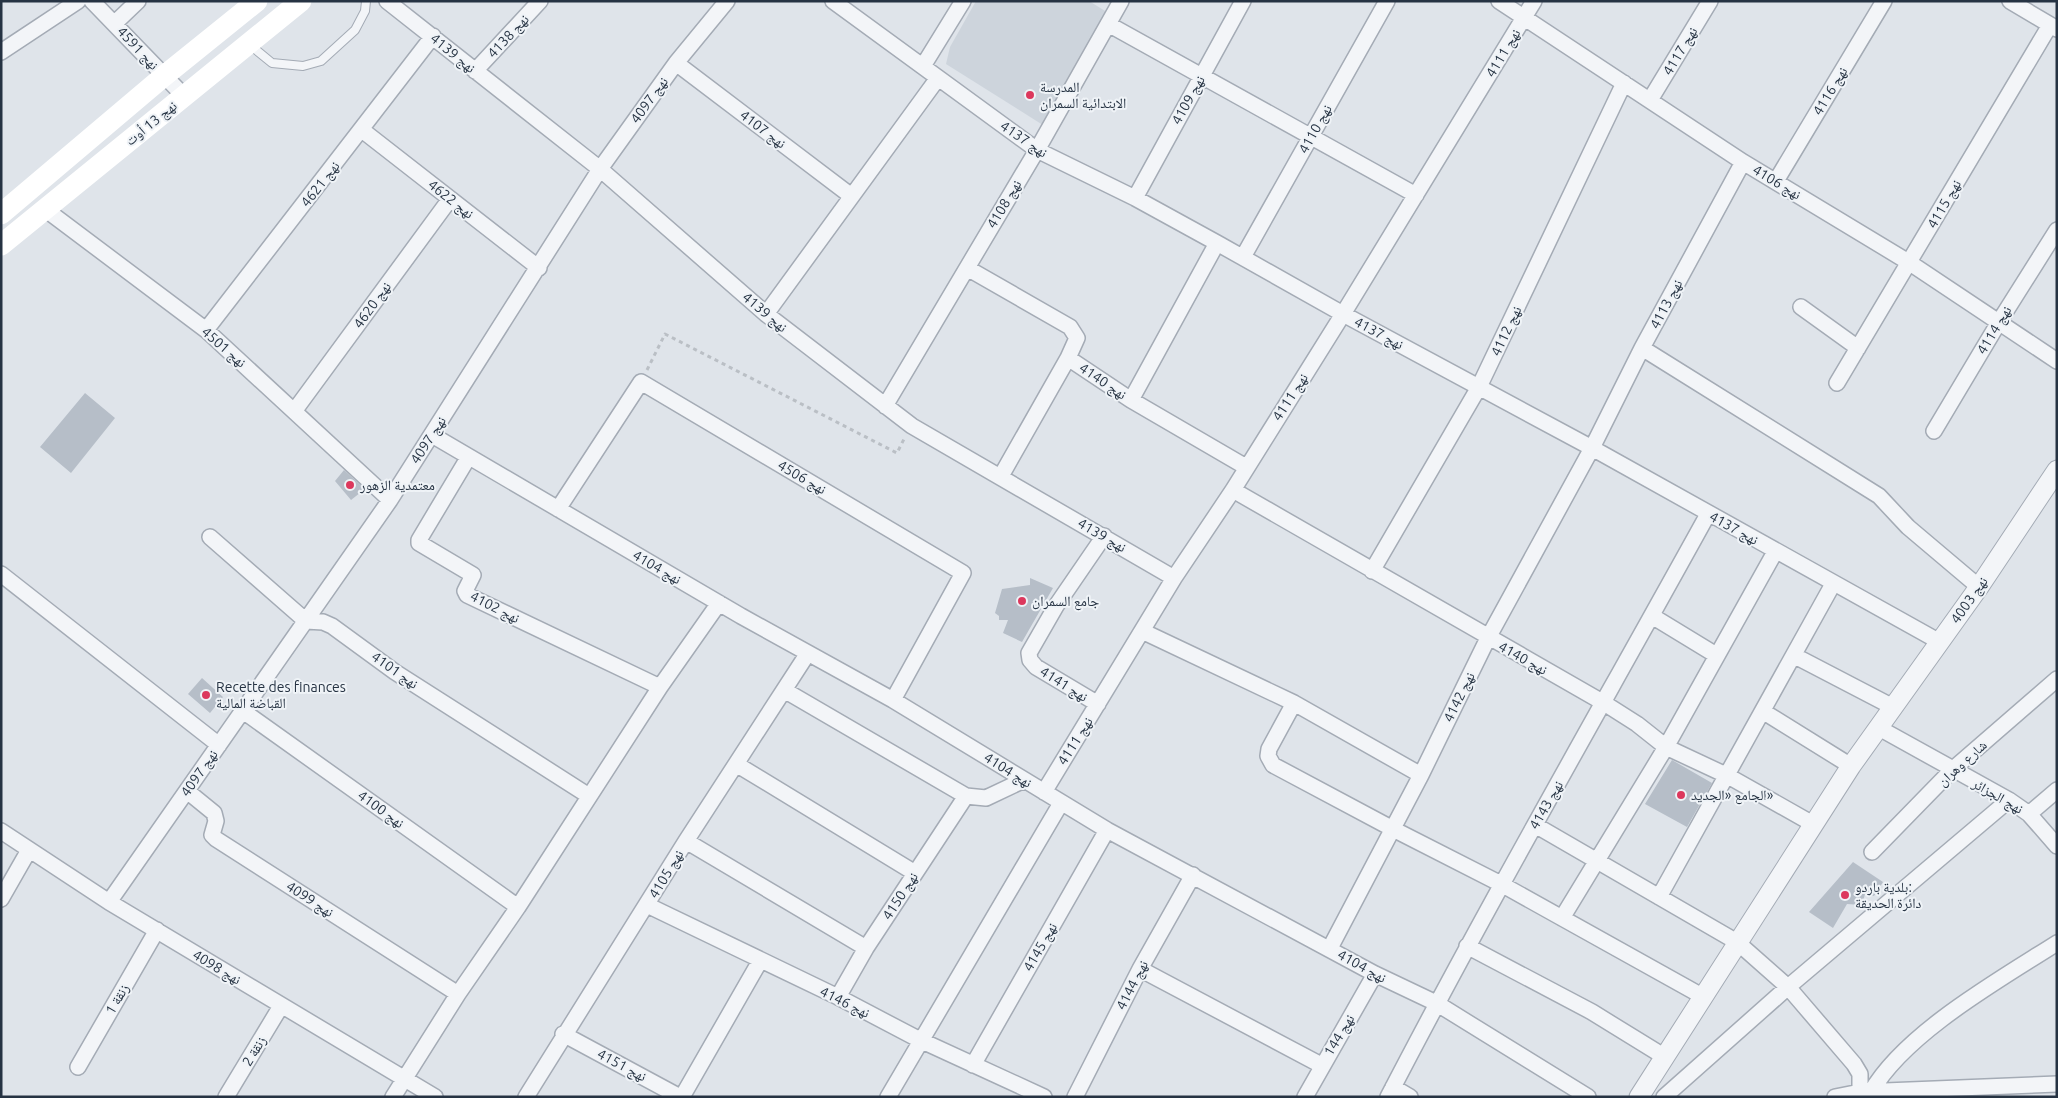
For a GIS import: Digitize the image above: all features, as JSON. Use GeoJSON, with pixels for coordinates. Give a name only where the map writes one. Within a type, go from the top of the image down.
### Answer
{"type":"FeatureCollection","features":[{"type":"Feature","properties":{"kind":"main road","name":"نهج 13 أوت"},"geometry":{"type":"LineString","coordinates":[[4,206],[258,1]]}},
{"type":"Feature","properties":{"kind":"main road","name":"نهج 13 أوت"},"geometry":{"type":"LineString","coordinates":[[1,245],[301,1]]}},
{"type":"Feature","properties":{"kind":"street"},"geometry":{"type":"LineString","coordinates":[[1,52],[78,1]]}},
{"type":"Feature","properties":{"kind":"street","name":"نهج 4591"},"geometry":{"type":"LineString","coordinates":[[92,1],[184,96]]}},
{"type":"Feature","properties":{"kind":"street"},"geometry":{"type":"LineString","coordinates":[[115,23],[138,1]]}},
{"type":"Feature","properties":{"kind":"street","name":"نهج 4139"},"geometry":{"type":"LineString","coordinates":[[387,1],[600,169],[766,314],[912,426],[1174,578]]}},
{"type":"Feature","properties":{"kind":"street","name":"نهج 4138"},"geometry":{"type":"LineString","coordinates":[[475,71],[540,1]]}},
{"type":"Feature","properties":{"kind":"street","name":"نهج 4097"},"geometry":{"type":"LineString","coordinates":[[109,902],[390,500],[539,268],[600,169],[676,63],[727,1]]}},
{"type":"Feature","properties":{"kind":"street","name":"نهج 4137"},"geometry":{"type":"LineString","coordinates":[[833,1],[1037,150],[1134,198],[1243,257],[1343,314],[1592,448],[1940,642]]}},
{"type":"Feature","properties":{"kind":"street"},"geometry":{"type":"LineString","coordinates":[[923,66],[962,1]]}},
{"type":"Feature","properties":{"kind":"street","name":"نهج 4108"},"geometry":{"type":"LineString","coordinates":[[885,406],[1037,150],[1121,1]]}},
{"type":"Feature","properties":{"kind":"street","name":"نهج 4109"},"geometry":{"type":"LineString","coordinates":[[1134,198],[1243,1]]}},
{"type":"Feature","properties":{"kind":"street","name":"نهج 4110"},"geometry":{"type":"LineString","coordinates":[[1243,257],[1387,1]]}},
{"type":"Feature","properties":{"kind":"street","name":"نهج 4106"},"geometry":{"type":"LineString","coordinates":[[1499,1],[1743,162],[1910,263],[2057,362]]}},
{"type":"Feature","properties":{"kind":"street","name":"نهج 4111"},"geometry":{"type":"LineString","coordinates":[[1044,792],[1174,578],[1233,490],[1343,314],[1534,1]]}},
{"type":"Feature","properties":{"kind":"street","name":"نهج 4117"},"geometry":{"type":"LineString","coordinates":[[1650,100],[1710,1]]}},
{"type":"Feature","properties":{"kind":"street","name":"نهج 4116"},"geometry":{"type":"LineString","coordinates":[[1776,181],[1884,1]]}},
{"type":"Feature","properties":{"kind":"street"},"geometry":{"type":"LineString","coordinates":[[2010,1],[2053,27]]}},
{"type":"Feature","properties":{"kind":"street"},"geometry":{"type":"LineString","coordinates":[[1108,24],[1416,195]]}},
{"type":"Feature","properties":{"kind":"street","name":"نهج 4115"},"geometry":{"type":"LineString","coordinates":[[1837,383],[1910,263],[1986,131],[2053,27]]}},
{"type":"Feature","properties":{"kind":"street","name":"نهج 4621"},"geometry":{"type":"LineString","coordinates":[[206,330],[433,36]]}},
{"type":"Feature","properties":{"kind":"street","name":"نهج 4107"},"geometry":{"type":"LineString","coordinates":[[676,63],[850,195]]}},
{"type":"Feature","properties":{"kind":"street"},"geometry":{"type":"LineString","coordinates":[[766,314],[850,195],[938,78]]}},
{"type":"Feature","properties":{"kind":"street","name":"نهج 4112"},"geometry":{"type":"LineString","coordinates":[[1372,571],[1479,387],[1624,83]]}},
{"type":"Feature","properties":{"kind":"street","name":"نهج 4622"},"geometry":{"type":"LineString","coordinates":[[362,130],[539,268]]}},
{"type":"Feature","properties":{"kind":"street","name":"نهج 4113"},"geometry":{"type":"LineString","coordinates":[[1592,448],[1642,348],[1743,162]]}},
{"type":"Feature","properties":{"kind":"street","name":"نهج 4620"},"geometry":{"type":"LineString","coordinates":[[295,410],[450,199]]}},
{"type":"Feature","properties":{"kind":"street","name":"نهج 4501"},"geometry":{"type":"LineString","coordinates":[[45,209],[206,330],[295,410],[390,500]]}},
{"type":"Feature","properties":{"kind":"street","name":"نهج 4114"},"geometry":{"type":"LineString","coordinates":[[1934,431],[2057,230]]}},
{"type":"Feature","properties":{"kind":"street"},"geometry":{"type":"LineString","coordinates":[[1131,400],[1217,243]]}},
{"type":"Feature","properties":{"kind":"street","name":"نهج 4140"},"geometry":{"type":"LineString","coordinates":[[967,268],[1070,327],[1076,338],[1068,358],[1131,400],[1246,467]]}},
{"type":"Feature","properties":{"kind":"street"},"geometry":{"type":"LineString","coordinates":[[1801,308],[1858,348]]}},
{"type":"Feature","properties":{"kind":"street"},"geometry":{"type":"LineString","coordinates":[[1642,348],[1879,496],[1908,527],[1979,587]]}},
{"type":"Feature","properties":{"kind":"street"},"geometry":{"type":"LineString","coordinates":[[1001,476],[1068,358]]}},
{"type":"Feature","properties":{"kind":"street"},"geometry":{"type":"LineString","coordinates":[[558,509],[641,382]]}},
{"type":"Feature","properties":{"kind":"street","name":"نهج 4506"},"geometry":{"type":"LineString","coordinates":[[641,382],[963,573],[893,700]]}},
{"type":"Feature","properties":{"kind":"street","name":"نهج 4104"},"geometry":{"type":"LineString","coordinates":[[432,435],[468,458],[719,604],[893,700],[1107,830],[1330,948],[1375,974],[1436,1002],[1588,1097]]}},
{"type":"Feature","properties":{"kind":"street","name":"نهج 4142"},"geometry":{"type":"LineString","coordinates":[[1330,948],[1393,830],[1488,638],[1592,448]]}},
{"type":"Feature","properties":{"kind":"street","name":"نهج 4102"},"geometry":{"type":"LineString","coordinates":[[468,458],[419,543],[473,575],[465,590],[467,595],[660,687]]}},
{"type":"Feature","properties":{"kind":"street","name":"نهج 4003"},"geometry":{"type":"LineString","coordinates":[[1639,1097],[1851,766],[1979,587],[2057,470]]}},
{"type":"Feature","properties":{"kind":"street","name":"نهج 4140"},"geometry":{"type":"LineString","coordinates":[[1233,490],[1604,703],[1637,724],[1666,747],[1728,776],[1813,824]]}},
{"type":"Feature","properties":{"kind":"street","name":"نهج 4143"},"geometry":{"type":"LineString","coordinates":[[1390,1092],[1466,946],[1604,703],[1708,514]]}},
{"type":"Feature","properties":{"kind":"street"},"geometry":{"type":"LineString","coordinates":[[210,536],[306,621]]}},
{"type":"Feature","properties":{"kind":"street","name":"نهج 4141"},"geometry":{"type":"LineString","coordinates":[[1098,704],[1036,667],[1030,660],[1029,653],[1056,606],[1104,536]]}},
{"type":"Feature","properties":{"kind":"street"},"geometry":{"type":"LineString","coordinates":[[1562,918],[1666,747],[1716,654],[1776,552]]}},
{"type":"Feature","properties":{"kind":"street"},"geometry":{"type":"LineString","coordinates":[[1,574],[218,745]]}},
{"type":"Feature","properties":{"kind":"street"},"geometry":{"type":"LineString","coordinates":[[1659,897],[1764,712],[1833,584]]}},
{"type":"Feature","properties":{"kind":"street"},"geometry":{"type":"LineString","coordinates":[[393,1097],[458,994],[518,907],[660,687],[719,604]]}},
{"type":"Feature","properties":{"kind":"street"},"geometry":{"type":"LineString","coordinates":[[1652,616],[1716,654]]}},
{"type":"Feature","properties":{"kind":"street","name":"نهج 4101"},"geometry":{"type":"LineString","coordinates":[[306,621],[316,621],[332,626],[395,672],[589,796]]}},
{"type":"Feature","properties":{"kind":"street"},"geometry":{"type":"LineString","coordinates":[[1142,631],[1294,704],[1421,775]]}},
{"type":"Feature","properties":{"kind":"street","name":"نهج 4105"},"geometry":{"type":"LineString","coordinates":[[526,1097],[563,1034],[808,653]]}},
{"type":"Feature","properties":{"kind":"street"},"geometry":{"type":"LineString","coordinates":[[1795,656],[1893,707]]}},
{"type":"Feature","properties":{"kind":"street","name":"شارع وهران"},"geometry":{"type":"LineString","coordinates":[[1872,852],[1952,770],[2057,679]]}},
{"type":"Feature","properties":{"kind":"street"},"geometry":{"type":"LineString","coordinates":[[784,690],[966,796],[986,798],[1024,780]]}},
{"type":"Feature","properties":{"kind":"street"},"geometry":{"type":"LineString","coordinates":[[1294,704],[1269,749],[1270,761],[1393,830],[1501,884],[1702,996]]}},
{"type":"Feature","properties":{"kind":"street","name":"نهج 4100"},"geometry":{"type":"LineString","coordinates":[[243,711],[518,907]]}},
{"type":"Feature","properties":{"kind":"street"},"geometry":{"type":"LineString","coordinates":[[1764,712],[1851,766]]}},
{"type":"Feature","properties":{"kind":"street","name":"نهج الجزائر"},"geometry":{"type":"LineString","coordinates":[[1879,728],[2009,800],[2030,814],[2057,846]]}},
{"type":"Feature","properties":{"kind":"street"},"geometry":{"type":"LineString","coordinates":[[736,764],[915,873]]}},
{"type":"Feature","properties":{"kind":"street"},"geometry":{"type":"LineString","coordinates":[[2030,814],[2057,790]]}},
{"type":"Feature","properties":{"kind":"street","name":"نهج 4099"},"geometry":{"type":"LineString","coordinates":[[186,791],[214,813],[216,821],[212,835],[216,839],[458,994]]}},
{"type":"Feature","properties":{"kind":"street","name":"نهج 4150"},"geometry":{"type":"LineString","coordinates":[[838,997],[866,948],[966,796]]}},
{"type":"Feature","properties":{"kind":"street"},"geometry":{"type":"LineString","coordinates":[[1664,1097],[1788,987],[2009,800]]}},
{"type":"Feature","properties":{"kind":"street"},"geometry":{"type":"LineString","coordinates":[[888,1097],[1061,803]]}},
{"type":"Feature","properties":{"kind":"street"},"geometry":{"type":"LineString","coordinates":[[1535,825],[1737,942],[1788,987],[1854,1064],[1860,1074],[1864,1094]]}},
{"type":"Feature","properties":{"kind":"street","name":"نهج 4145"},"geometry":{"type":"LineString","coordinates":[[973,1065],[1107,830]]}},
{"type":"Feature","properties":{"kind":"street","name":"نهج 4098"},"geometry":{"type":"LineString","coordinates":[[1,831],[109,902],[435,1097]]}},
{"type":"Feature","properties":{"kind":"street"},"geometry":{"type":"LineString","coordinates":[[686,841],[866,948]]}},
{"type":"Feature","properties":{"kind":"street"},"geometry":{"type":"LineString","coordinates":[[1,898],[29,850]]}},
{"type":"Feature","properties":{"kind":"street","name":"نهج 4144"},"geometry":{"type":"LineString","coordinates":[[1075,1097],[1140,969],[1193,875]]}},
{"type":"Feature","properties":{"kind":"street","name":"نهج 4146"},"geometry":{"type":"LineString","coordinates":[[647,906],[838,997],[920,1040],[1040,1096]]}},
{"type":"Feature","properties":{"kind":"street","name":"زنقة 1"},"geometry":{"type":"LineString","coordinates":[[78,1067],[157,930]]}},
{"type":"Feature","properties":{"kind":"street"},"geometry":{"type":"LineString","coordinates":[[1864,1094],[1894,1059],[1922,1036],[1987,988],[2057,943]]}},
{"type":"Feature","properties":{"kind":"street"},"geometry":{"type":"LineString","coordinates":[[1466,946],[1592,1012],[1665,1057]]}},
{"type":"Feature","properties":{"kind":"street"},"geometry":{"type":"LineString","coordinates":[[681,1097],[760,961]]}},
{"type":"Feature","properties":{"kind":"street"},"geometry":{"type":"LineString","coordinates":[[1140,969],[1321,1066]]}},
{"type":"Feature","properties":{"kind":"street","name":"نهج 144"},"geometry":{"type":"LineString","coordinates":[[1305,1097],[1375,974]]}},
{"type":"Feature","properties":{"kind":"street","name":"زنقة 2"},"geometry":{"type":"LineString","coordinates":[[226,1097],[281,1006]]}},
{"type":"Feature","properties":{"kind":"street","name":"نهج 4151"},"geometry":{"type":"LineString","coordinates":[[563,1034],[681,1097]]}},
{"type":"Feature","properties":{"kind":"street"},"geometry":{"type":"LineString","coordinates":[[1835,1097],[2057,1084]]}},
{"type":"Feature","properties":{"kind":"street"},"geometry":{"type":"LineString","coordinates":[[1390,1092],[1410,1097]]}},
{"type":"Feature","properties":{"kind":"lane"},"geometry":{"type":"LineString","coordinates":[[249,43],[272,63],[302,66],[321,61],[355,30],[365,11],[366,1]]}},
{"type":"Feature","properties":{"kind":"path"},"geometry":{"type":"LineString","coordinates":[[641,382],[666,334],[897,453],[912,426]]}},
{"type":"Feature","properties":{"kind":"shaded area","name":"المدرسة الابتدائية السمران"},"geometry":{"type":"Polygon","coordinates":[[[976,1],[1089,1],[1110,14],[1046,127],[946,64],[950,47],[976,1]]]}},
{"type":"Feature","properties":{"kind":"building"},"geometry":{"type":"Polygon","coordinates":[[[85,393],[115,418],[71,473],[40,447],[85,393]]]}},
{"type":"Feature","properties":{"kind":"building","name":"معتمدية الزهور"},"geometry":{"type":"Polygon","coordinates":[[[344,470],[365,489],[351,500],[335,481],[344,470]]]}},
{"type":"Feature","properties":{"kind":"building","name":"جامع السمران"},"geometry":{"type":"Polygon","coordinates":[[[1030,578],[1053,588],[1022,642],[1003,633],[1008,620],[999,620],[999,616],[995,613],[1002,589],[1030,585],[1030,578]]]}},
{"type":"Feature","properties":{"kind":"building","name":"Recette des finances القباضة المالية"},"geometry":{"type":"Polygon","coordinates":[[[202,678],[223,697],[210,713],[188,694],[202,678]]]}},
{"type":"Feature","properties":{"kind":"building","name":"الجامع «الجديد»"},"geometry":{"type":"Polygon","coordinates":[[[1672,760],[1712,783],[1687,827],[1645,804],[1672,760]]]}},
{"type":"Feature","properties":{"kind":"building","name":"بلدية باردو: دائرة الحديقة"},"geometry":{"type":"Polygon","coordinates":[[[1853,862],[1883,882],[1874,896],[1865,894],[1862,905],[1847,904],[1833,928],[1809,912],[1853,862]]]}},
{"type":"Feature","properties":{"kind":"place","name":"المدرسة الابتدائية السمران"},"geometry":{"type":"Point","coordinates":[1030,95]}},
{"type":"Feature","properties":{"kind":"place","name":"معتمدية الزهور"},"geometry":{"type":"Point","coordinates":[350,485]}},
{"type":"Feature","properties":{"kind":"place","name":"جامع السمران"},"geometry":{"type":"Point","coordinates":[1022,601]}},
{"type":"Feature","properties":{"kind":"place","name":"Recette des finances القباضة المالية"},"geometry":{"type":"Point","coordinates":[206,695]}},
{"type":"Feature","properties":{"kind":"place","name":"الجامع «الجديد»"},"geometry":{"type":"Point","coordinates":[1681,795]}},
{"type":"Feature","properties":{"kind":"place","name":"بلدية باردو: دائرة الحديقة"},"geometry":{"type":"Point","coordinates":[1845,895]}}]}
